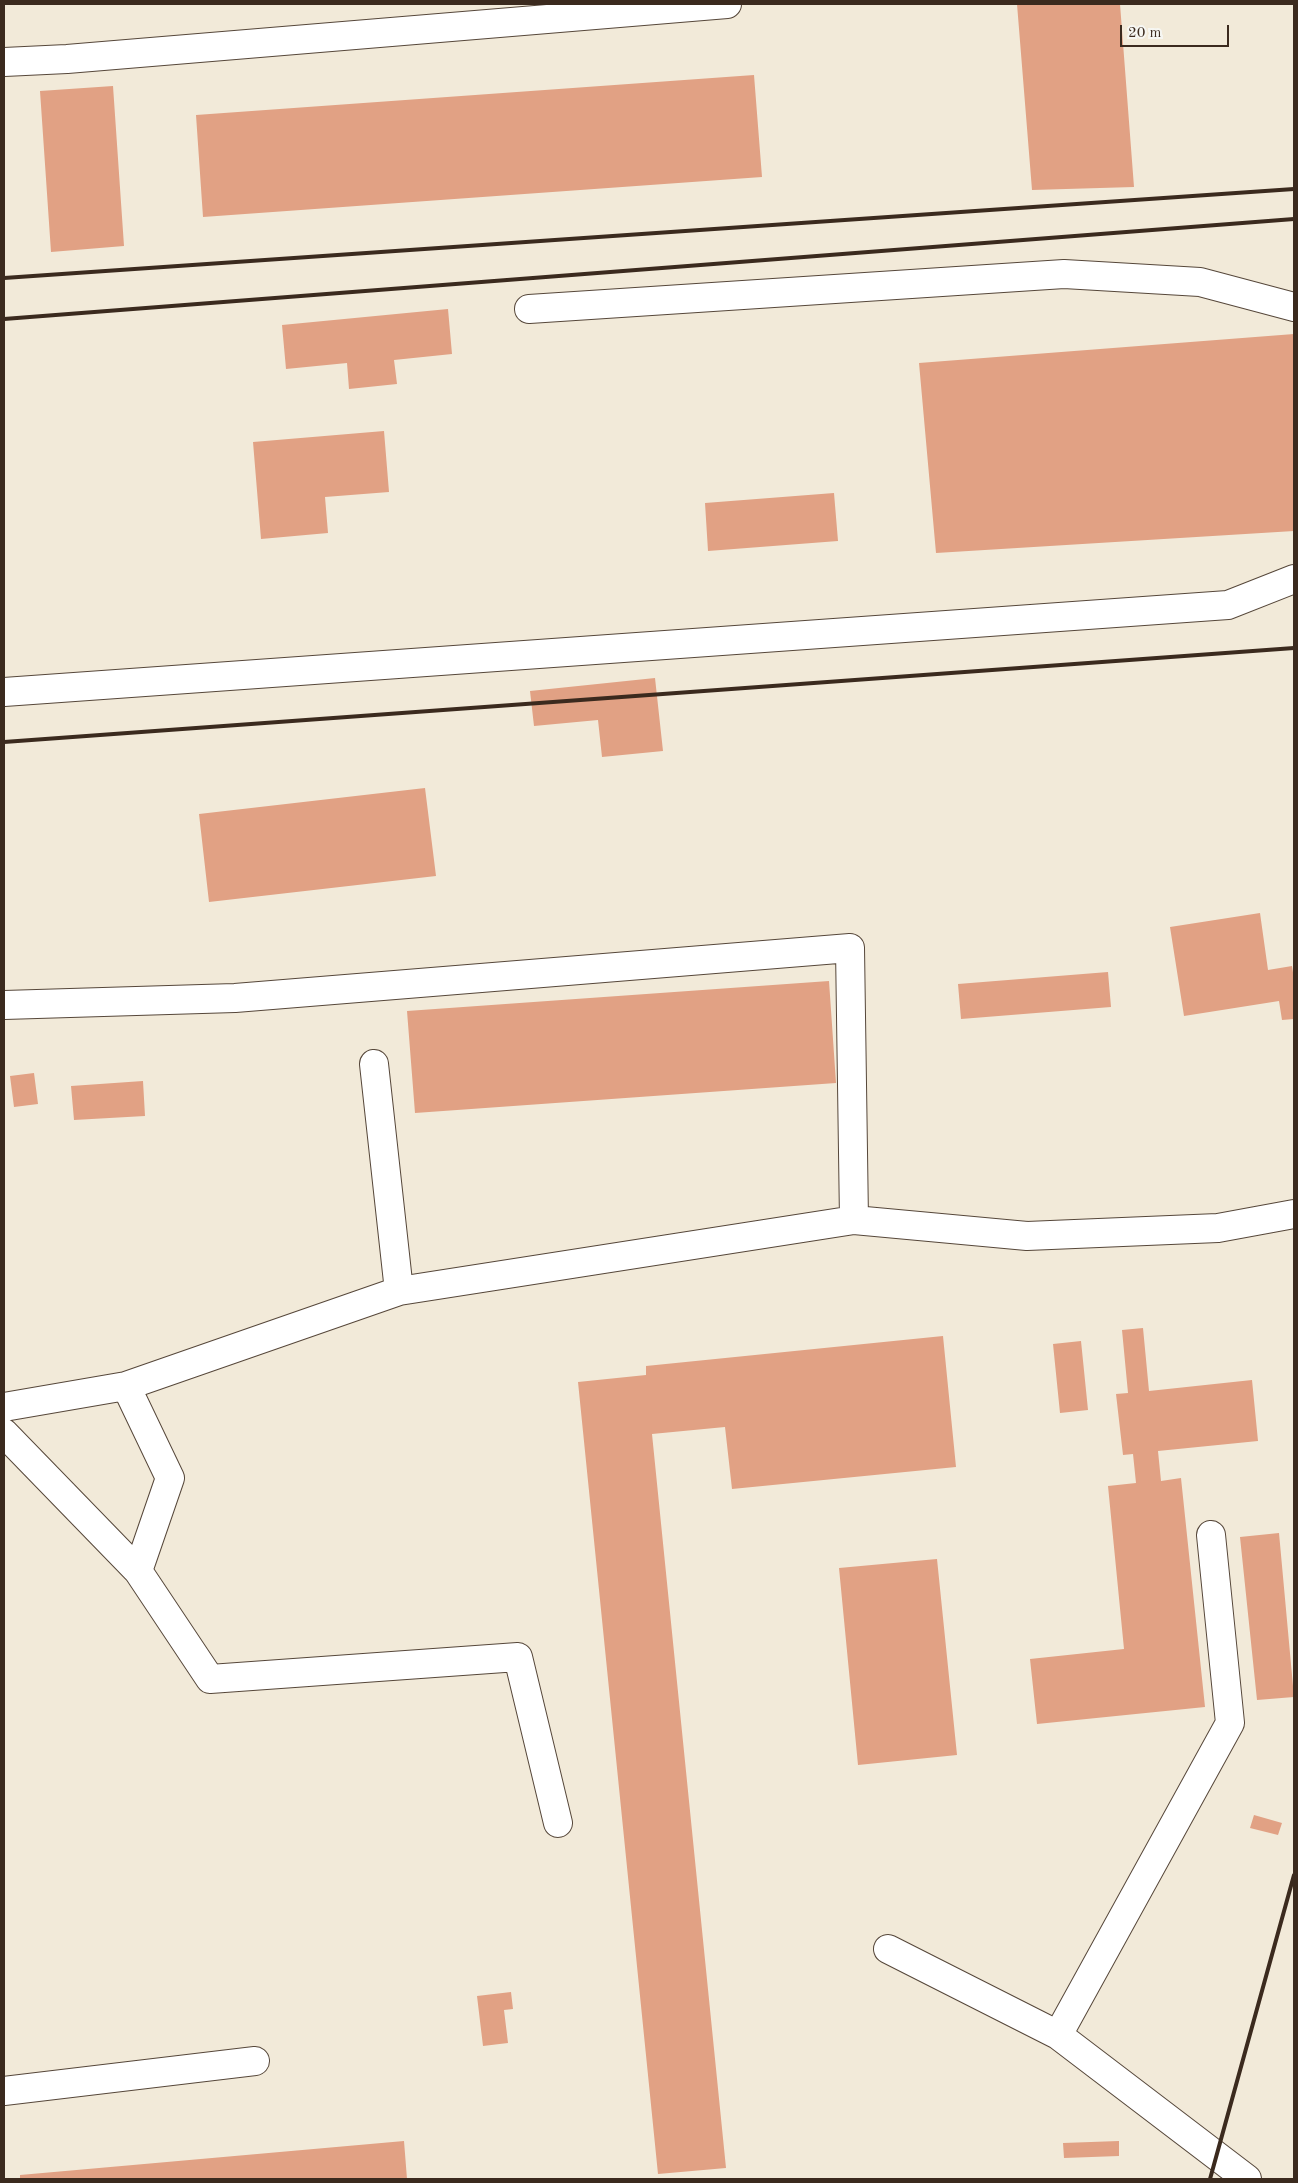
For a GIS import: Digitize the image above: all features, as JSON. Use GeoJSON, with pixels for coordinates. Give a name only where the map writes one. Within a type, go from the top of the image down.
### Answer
{"type":"FeatureCollection","features":[{"type":"Feature","properties":{"kind":"lane"},"geometry":{"type":"LineString","coordinates":[[4,62],[67,59],[727,4]]}},
{"type":"Feature","properties":{"kind":"lane"},"geometry":{"type":"LineString","coordinates":[[530,309],[1064,274],[1200,282],[1294,307]]}},
{"type":"Feature","properties":{"kind":"lane"},"geometry":{"type":"LineString","coordinates":[[4,692],[1228,605],[1294,579]]}},
{"type":"Feature","properties":{"kind":"lane"},"geometry":{"type":"LineString","coordinates":[[4,1005],[235,998],[850,948],[854,1220]]}},
{"type":"Feature","properties":{"kind":"lane"},"geometry":{"type":"LineString","coordinates":[[374,1064],[399,1291]]}},
{"type":"Feature","properties":{"kind":"lane"},"geometry":{"type":"LineString","coordinates":[[4,1406],[126,1386],[399,1291],[854,1220],[1027,1236],[1218,1228],[1294,1214]]}},
{"type":"Feature","properties":{"kind":"lane"},"geometry":{"type":"LineString","coordinates":[[126,1386],[170,1478],[138,1571]]}},
{"type":"Feature","properties":{"kind":"lane"},"geometry":{"type":"LineString","coordinates":[[4,1433],[138,1571],[210,1679],[518,1658],[558,1823]]}},
{"type":"Feature","properties":{"kind":"lane"},"geometry":{"type":"LineString","coordinates":[[1058,2035],[1230,1723],[1211,1535]]}},
{"type":"Feature","properties":{"kind":"lane"},"geometry":{"type":"LineString","coordinates":[[888,1949],[1058,2035],[1247,2179]]}},
{"type":"Feature","properties":{"kind":"lane"},"geometry":{"type":"LineString","coordinates":[[4,2090],[255,2061]]}},
{"type":"Feature","properties":{"kind":"building"},"geometry":{"type":"Polygon","coordinates":[[[1017,4],[1120,4],[1134,187],[1032,190],[1017,4]]]}},
{"type":"Feature","properties":{"kind":"building"},"geometry":{"type":"Polygon","coordinates":[[[754,75],[762,177],[203,217],[196,115],[754,75]]]}},
{"type":"Feature","properties":{"kind":"building"},"geometry":{"type":"Polygon","coordinates":[[[113,86],[124,246],[51,252],[40,91],[113,86]]]}},
{"type":"Feature","properties":{"kind":"building"},"geometry":{"type":"Polygon","coordinates":[[[448,309],[452,354],[394,360],[397,384],[349,389],[347,363],[286,369],[282,325],[448,309]]]}},
{"type":"Feature","properties":{"kind":"building"},"geometry":{"type":"Polygon","coordinates":[[[1294,334],[1294,531],[936,553],[919,363],[1294,334]]]}},
{"type":"Feature","properties":{"kind":"building"},"geometry":{"type":"Polygon","coordinates":[[[384,431],[389,492],[325,497],[328,533],[261,539],[253,442],[384,431]]]}},
{"type":"Feature","properties":{"kind":"building"},"geometry":{"type":"Polygon","coordinates":[[[834,493],[838,541],[708,551],[705,503],[834,493]]]}},
{"type":"Feature","properties":{"kind":"building"},"geometry":{"type":"Polygon","coordinates":[[[655,678],[663,751],[602,757],[598,720],[534,726],[530,691],[655,678]]]}},
{"type":"Feature","properties":{"kind":"building"},"geometry":{"type":"Polygon","coordinates":[[[425,788],[436,876],[209,902],[199,814],[425,788]]]}},
{"type":"Feature","properties":{"kind":"building"},"geometry":{"type":"Polygon","coordinates":[[[1260,913],[1268,970],[1292,966],[1294,979],[1294,1019],[1282,1020],[1279,1001],[1184,1016],[1170,927],[1260,913]]]}},
{"type":"Feature","properties":{"kind":"building"},"geometry":{"type":"Polygon","coordinates":[[[1108,972],[1111,1007],[961,1019],[958,984],[1108,972]]]}},
{"type":"Feature","properties":{"kind":"building"},"geometry":{"type":"Polygon","coordinates":[[[829,981],[836,1083],[415,1113],[407,1011],[829,981]]]}},
{"type":"Feature","properties":{"kind":"building"},"geometry":{"type":"Polygon","coordinates":[[[34,1073],[38,1104],[14,1107],[10,1076],[34,1073]]]}},
{"type":"Feature","properties":{"kind":"building"},"geometry":{"type":"Polygon","coordinates":[[[143,1081],[145,1116],[74,1120],[71,1086],[143,1081]]]}},
{"type":"Feature","properties":{"kind":"building"},"geometry":{"type":"Polygon","coordinates":[[[1143,1328],[1149,1391],[1252,1380],[1258,1441],[1158,1451],[1161,1481],[1181,1478],[1205,1707],[1037,1724],[1030,1659],[1124,1649],[1108,1486],[1136,1483],[1133,1454],[1123,1455],[1116,1394],[1128,1393],[1122,1330],[1143,1328]]]}},
{"type":"Feature","properties":{"kind":"building"},"geometry":{"type":"Polygon","coordinates":[[[943,1336],[956,1467],[732,1489],[725,1427],[652,1434],[726,2168],[658,2174],[578,1382],[646,1375],[646,1366],[943,1336]]]}},
{"type":"Feature","properties":{"kind":"building"},"geometry":{"type":"Polygon","coordinates":[[[1081,1341],[1088,1410],[1060,1413],[1053,1344],[1081,1341]]]}},
{"type":"Feature","properties":{"kind":"building"},"geometry":{"type":"Polygon","coordinates":[[[1279,1533],[1294,1697],[1257,1700],[1240,1537],[1279,1533]]]}},
{"type":"Feature","properties":{"kind":"building"},"geometry":{"type":"Polygon","coordinates":[[[937,1559],[957,1755],[858,1765],[839,1568],[937,1559]]]}},
{"type":"Feature","properties":{"kind":"building"},"geometry":{"type":"Polygon","coordinates":[[[1254,1815],[1282,1823],[1278,1835],[1250,1828],[1254,1815]]]}},
{"type":"Feature","properties":{"kind":"building"},"geometry":{"type":"Polygon","coordinates":[[[511,1992],[513,2009],[504,2010],[508,2043],[483,2046],[477,1996],[511,1992]]]}},
{"type":"Feature","properties":{"kind":"building"},"geometry":{"type":"Polygon","coordinates":[[[404,2141],[407,2179],[20,2179],[20,2175],[404,2141]]]}},
{"type":"Feature","properties":{"kind":"building"},"geometry":{"type":"Polygon","coordinates":[[[1119,2141],[1119,2156],[1064,2158],[1063,2143],[1119,2141]]]}},
{"type":"Feature","properties":{"kind":"railway"},"geometry":{"type":"LineString","coordinates":[[4,278],[1294,189]]}},
{"type":"Feature","properties":{"kind":"railway"},"geometry":{"type":"LineString","coordinates":[[4,319],[1294,219]]}},
{"type":"Feature","properties":{"kind":"railway"},"geometry":{"type":"LineString","coordinates":[[4,742],[1294,648]]}},
{"type":"Feature","properties":{"kind":"railway"},"geometry":{"type":"LineString","coordinates":[[1210,2179],[1294,1875]]}}]}
